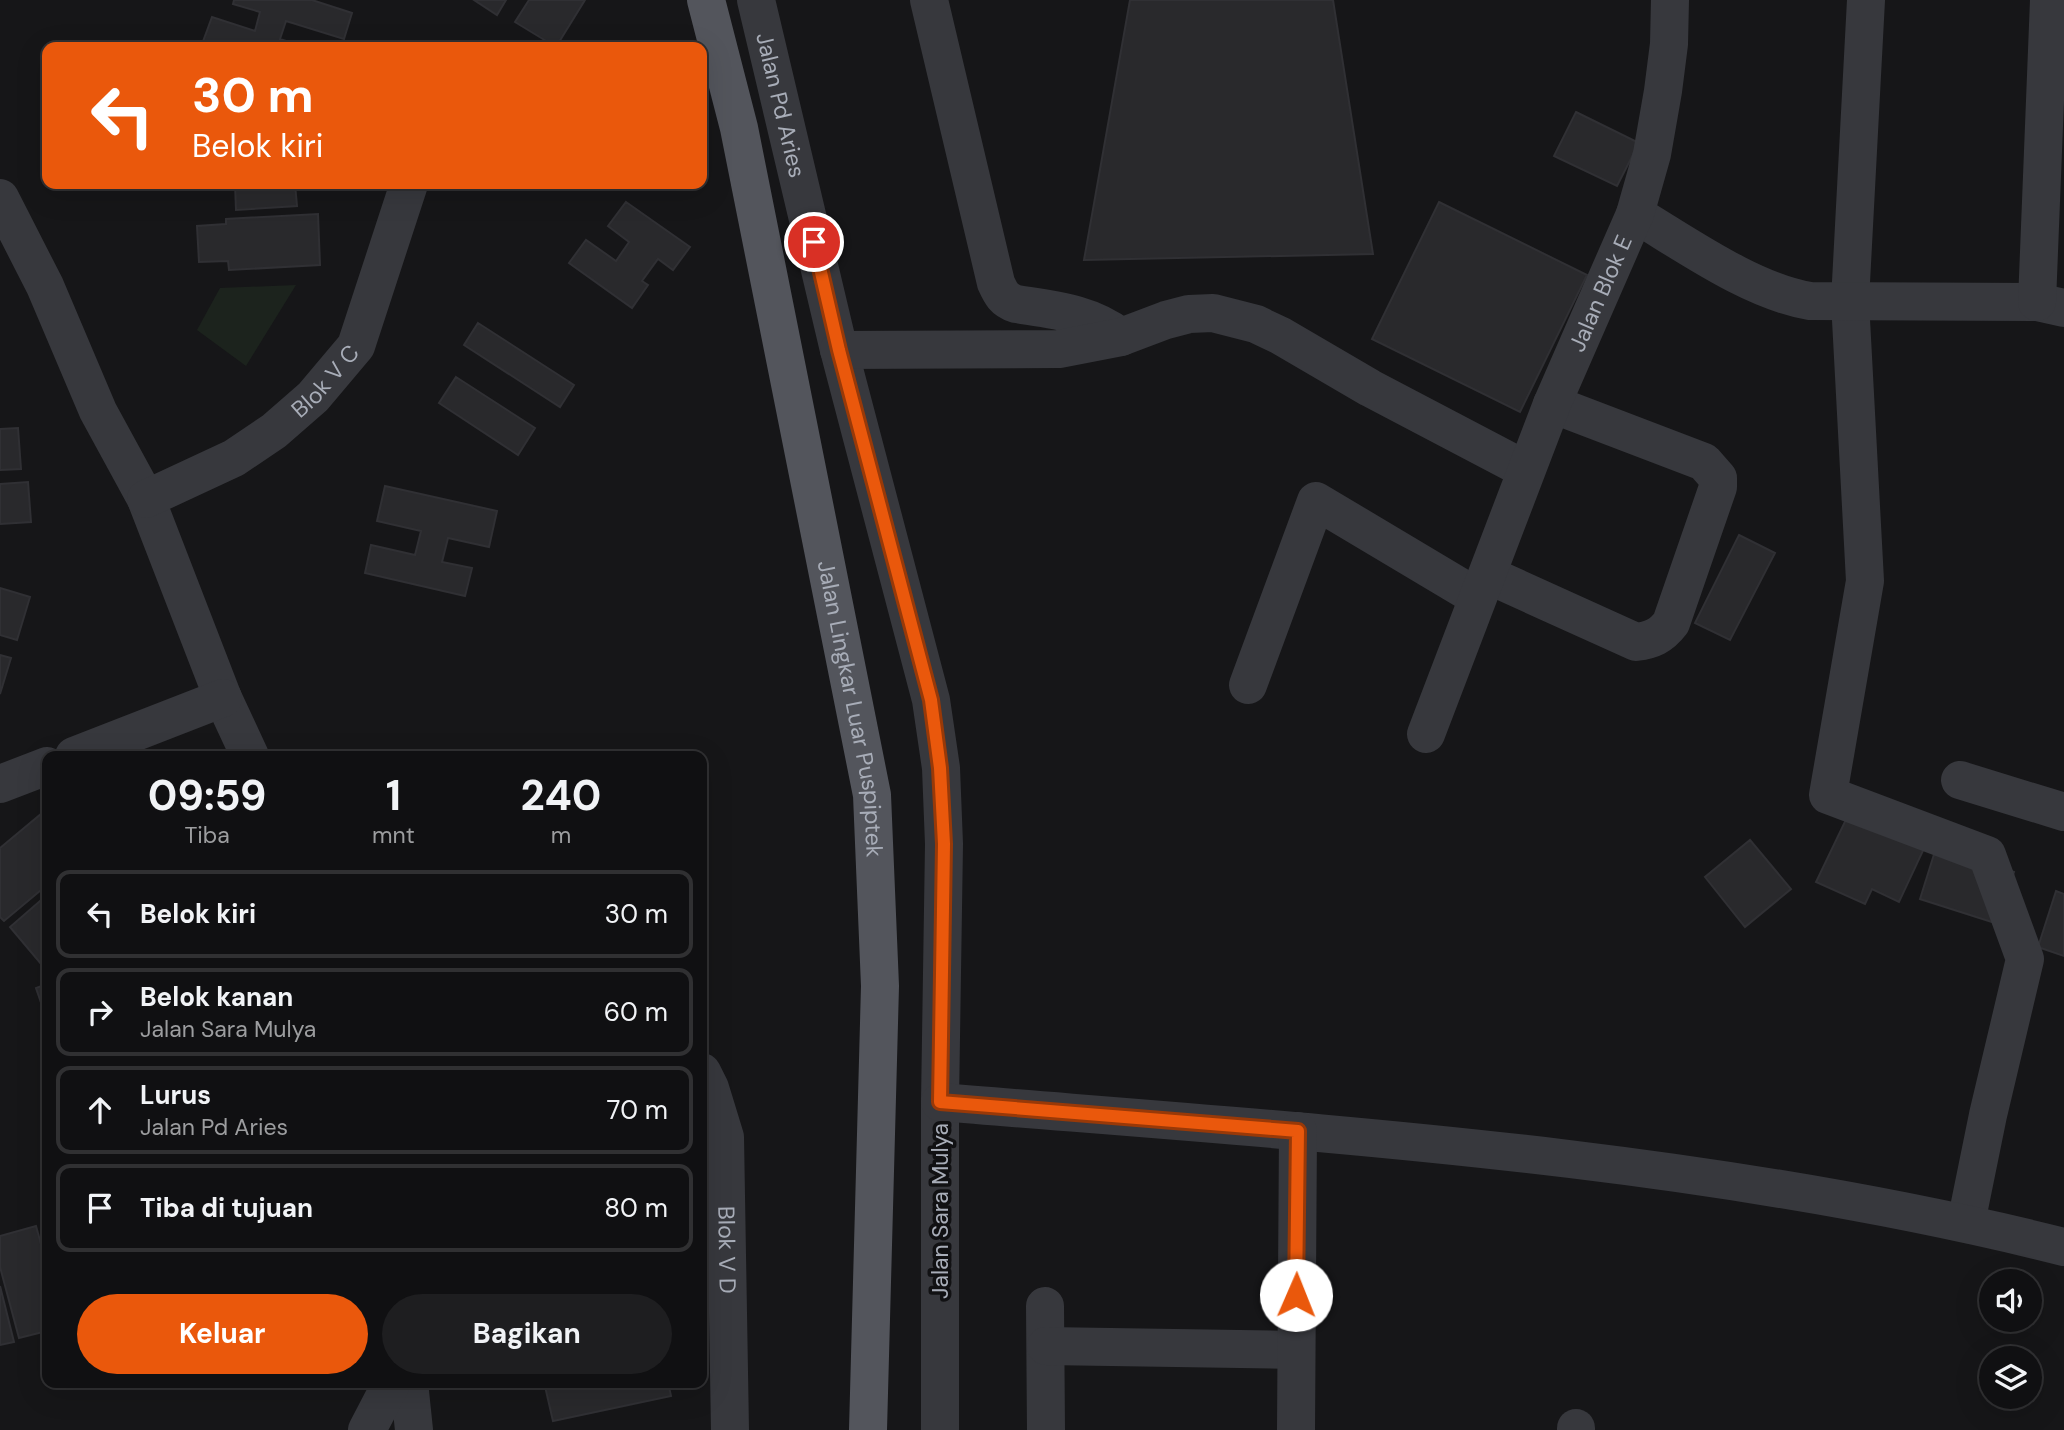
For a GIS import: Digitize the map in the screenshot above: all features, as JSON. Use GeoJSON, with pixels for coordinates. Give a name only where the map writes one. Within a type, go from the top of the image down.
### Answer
{"type":"FeatureCollection","features":[{"type":"Feature","properties":{"kind":"main road","name":"Jalan Lingkar Luar Puspiptek"},"geometry":{"type":"LineString","coordinates":[[706,0],[739,128],[872,795],[880,986],[868,1430]]}},
{"type":"Feature","properties":{"kind":"street","name":"Jalan Pd Aries"},"geometry":{"type":"LineString","coordinates":[[757,0],[839,350],[931,700]]}},
{"type":"Feature","properties":{"kind":"street"},"geometry":{"type":"LineString","coordinates":[[929,0],[996,283],[1001,294],[1008,302],[1070,312],[1094,320],[1121,337]]}},
{"type":"Feature","properties":{"kind":"street","name":"Jalan Blok E"},"geometry":{"type":"LineString","coordinates":[[1426,734],[1552,404],[1635,214],[1652,154],[1663,91],[1669,44],[1670,0]]}},
{"type":"Feature","properties":{"kind":"street"},"geometry":{"type":"LineString","coordinates":[[1866,0],[1850,301],[1865,581],[1828,795],[1987,855],[2025,959],[1966,1223]]}},
{"type":"Feature","properties":{"kind":"street"},"geometry":{"type":"LineString","coordinates":[[1635,214],[1710,260],[1785,297],[1810,301],[2051,305],[2053,127],[2049,0]]}},
{"type":"Feature","properties":{"kind":"street","name":"Blok V C"},"geometry":{"type":"LineString","coordinates":[[146,499],[234,458],[274,431],[313,397],[356,346],[407,189]]}},
{"type":"Feature","properties":{"kind":"street"},"geometry":{"type":"LineString","coordinates":[[0,198],[45,286],[99,411],[146,499],[223,698],[248,751]]}},
{"type":"Feature","properties":{"kind":"street"},"geometry":{"type":"LineString","coordinates":[[839,350],[1059,349],[1121,337],[1189,314],[1213,313],[1256,324],[1281,336],[1370,388],[1526,470]]}},
{"type":"Feature","properties":{"kind":"street"},"geometry":{"type":"LineString","coordinates":[[1248,685],[1316,501],[1483,586],[1636,642],[1663,634],[1671,623],[1718,487],[1718,478],[1704,462],[1552,404]]}},
{"type":"Feature","properties":{"kind":"street"},"geometry":{"type":"LineString","coordinates":[[87,751],[223,698]]}},
{"type":"Feature","properties":{"kind":"street","name":"Jalan Sara Mulya"},"geometry":{"type":"LineString","coordinates":[[931,700],[940,768],[944,844],[940,1102],[940,1430]]}},
{"type":"Feature","properties":{"kind":"street"},"geometry":{"type":"LineString","coordinates":[[0,784],[42,768]]}},
{"type":"Feature","properties":{"kind":"street"},"geometry":{"type":"LineString","coordinates":[[1960,780],[2064,813]]}},
{"type":"Feature","properties":{"kind":"street","name":"Blok V D"},"geometry":{"type":"LineString","coordinates":[[707,1082],[725,1138],[730,1430]]}},
{"type":"Feature","properties":{"kind":"street"},"geometry":{"type":"LineString","coordinates":[[940,1102],[1298,1131],[1558,1158],[1765,1186],[1966,1223],[2064,1247]]}},
{"type":"Feature","properties":{"kind":"street"},"geometry":{"type":"LineString","coordinates":[[1296,1430],[1298,1131]]}},
{"type":"Feature","properties":{"kind":"street"},"geometry":{"type":"LineString","coordinates":[[1045,1306],[1046,1430]]}},
{"type":"Feature","properties":{"kind":"street"},"geometry":{"type":"LineString","coordinates":[[1046,1346],[1296,1350]]}},
{"type":"Feature","properties":{"kind":"street"},"geometry":{"type":"LineString","coordinates":[[367,1430],[390,1388]]}},
{"type":"Feature","properties":{"kind":"street"},"geometry":{"type":"LineString","coordinates":[[410,1388],[414,1430]]}},
{"type":"Feature","properties":{"kind":"shaded area"},"geometry":{"type":"Polygon","coordinates":[[[296,285],[246,366],[197,330],[220,288],[296,285]]]}},
{"type":"Feature","properties":{"kind":"building"},"geometry":{"type":"Polygon","coordinates":[[[234,0],[312,0],[352,13],[344,39],[286,21],[280,39],[289,42],[203,42],[212,17],[255,31],[260,12],[233,4],[234,0]]]}},
{"type":"Feature","properties":{"kind":"building"},"geometry":{"type":"Polygon","coordinates":[[[474,0],[506,0],[497,15],[474,0]]]}},
{"type":"Feature","properties":{"kind":"building"},"geometry":{"type":"Polygon","coordinates":[[[529,0],[585,0],[559,42],[548,42],[515,22],[529,0]]]}},
{"type":"Feature","properties":{"kind":"building"},"geometry":{"type":"Polygon","coordinates":[[[1130,0],[1333,0],[1373,254],[1084,260],[1130,0]]]}},
{"type":"Feature","properties":{"kind":"building"},"geometry":{"type":"Polygon","coordinates":[[[1576,112],[1639,143],[1617,186],[1554,156],[1576,112]]]}},
{"type":"Feature","properties":{"kind":"building"},"geometry":{"type":"Polygon","coordinates":[[[235,189],[295,189],[297,206],[236,210],[235,189]]]}},
{"type":"Feature","properties":{"kind":"building"},"geometry":{"type":"Polygon","coordinates":[[[626,202],[690,247],[673,270],[658,259],[642,281],[648,285],[632,308],[569,263],[586,240],[616,261],[629,242],[608,226],[626,202]]]}},
{"type":"Feature","properties":{"kind":"building"},"geometry":{"type":"Polygon","coordinates":[[[1439,202],[1587,275],[1520,412],[1372,339],[1439,202]]]}},
{"type":"Feature","properties":{"kind":"building"},"geometry":{"type":"Polygon","coordinates":[[[318,214],[320,265],[229,270],[228,261],[199,262],[197,226],[226,224],[226,219],[318,214]]]}},
{"type":"Feature","properties":{"kind":"building"},"geometry":{"type":"Polygon","coordinates":[[[478,323],[574,385],[560,407],[464,345],[478,323]]]}},
{"type":"Feature","properties":{"kind":"building"},"geometry":{"type":"Polygon","coordinates":[[[456,377],[535,428],[518,455],[439,403],[456,377]]]}},
{"type":"Feature","properties":{"kind":"building"},"geometry":{"type":"Polygon","coordinates":[[[18,428],[21,469],[0,470],[0,429],[18,428]]]}},
{"type":"Feature","properties":{"kind":"building"},"geometry":{"type":"Polygon","coordinates":[[[28,482],[31,522],[0,524],[0,484],[28,482]]]}},
{"type":"Feature","properties":{"kind":"building"},"geometry":{"type":"Polygon","coordinates":[[[385,486],[497,511],[489,547],[448,538],[442,562],[472,568],[465,596],[365,573],[371,545],[415,555],[421,531],[377,521],[385,486]]]}},
{"type":"Feature","properties":{"kind":"building"},"geometry":{"type":"Polygon","coordinates":[[[1739,535],[1775,553],[1730,640],[1695,623],[1739,535]]]}},
{"type":"Feature","properties":{"kind":"building"},"geometry":{"type":"Polygon","coordinates":[[[0,588],[30,597],[17,640],[0,635],[0,588]]]}},
{"type":"Feature","properties":{"kind":"building"},"geometry":{"type":"Polygon","coordinates":[[[0,655],[11,658],[0,694],[0,655]]]}},
{"type":"Feature","properties":{"kind":"building"},"geometry":{"type":"Polygon","coordinates":[[[1852,807],[1927,842],[1899,902],[1872,889],[1865,904],[1816,882],[1852,807]]]}},
{"type":"Feature","properties":{"kind":"building"},"geometry":{"type":"Polygon","coordinates":[[[42,813],[42,889],[4,921],[0,917],[0,848],[42,813]]]}},
{"type":"Feature","properties":{"kind":"building"},"geometry":{"type":"Polygon","coordinates":[[[1750,840],[1791,889],[1745,927],[1705,877],[1750,840]]]}},
{"type":"Feature","properties":{"kind":"building"},"geometry":{"type":"Polygon","coordinates":[[[1936,848],[2014,872],[1998,924],[1920,899],[1936,848]]]}},
{"type":"Feature","properties":{"kind":"building"},"geometry":{"type":"Polygon","coordinates":[[[2056,891],[2064,894],[2064,956],[2038,947],[2056,891]]]}},
{"type":"Feature","properties":{"kind":"building"},"geometry":{"type":"Polygon","coordinates":[[[42,899],[42,965],[10,927],[42,899]]]}},
{"type":"Feature","properties":{"kind":"building"},"geometry":{"type":"Polygon","coordinates":[[[42,986],[42,1005],[36,988],[42,986]]]}},
{"type":"Feature","properties":{"kind":"building"},"geometry":{"type":"Polygon","coordinates":[[[36,1226],[42,1248],[42,1332],[19,1338],[0,1267],[0,1236],[36,1226]]]}},
{"type":"Feature","properties":{"kind":"building"},"geometry":{"type":"Polygon","coordinates":[[[0,1286],[14,1342],[0,1345],[0,1286]]]}},
{"type":"Feature","properties":{"kind":"building"},"geometry":{"type":"Polygon","coordinates":[[[545,1388],[669,1388],[671,1396],[553,1421],[545,1388]]]}},
{"type":"Feature","properties":{"kind":"route"},"geometry":{"type":"LineString","coordinates":[[814,242],[839,350],[931,700],[940,768],[944,844],[940,1102],[1298,1131],[1296,1295]]}}]}
